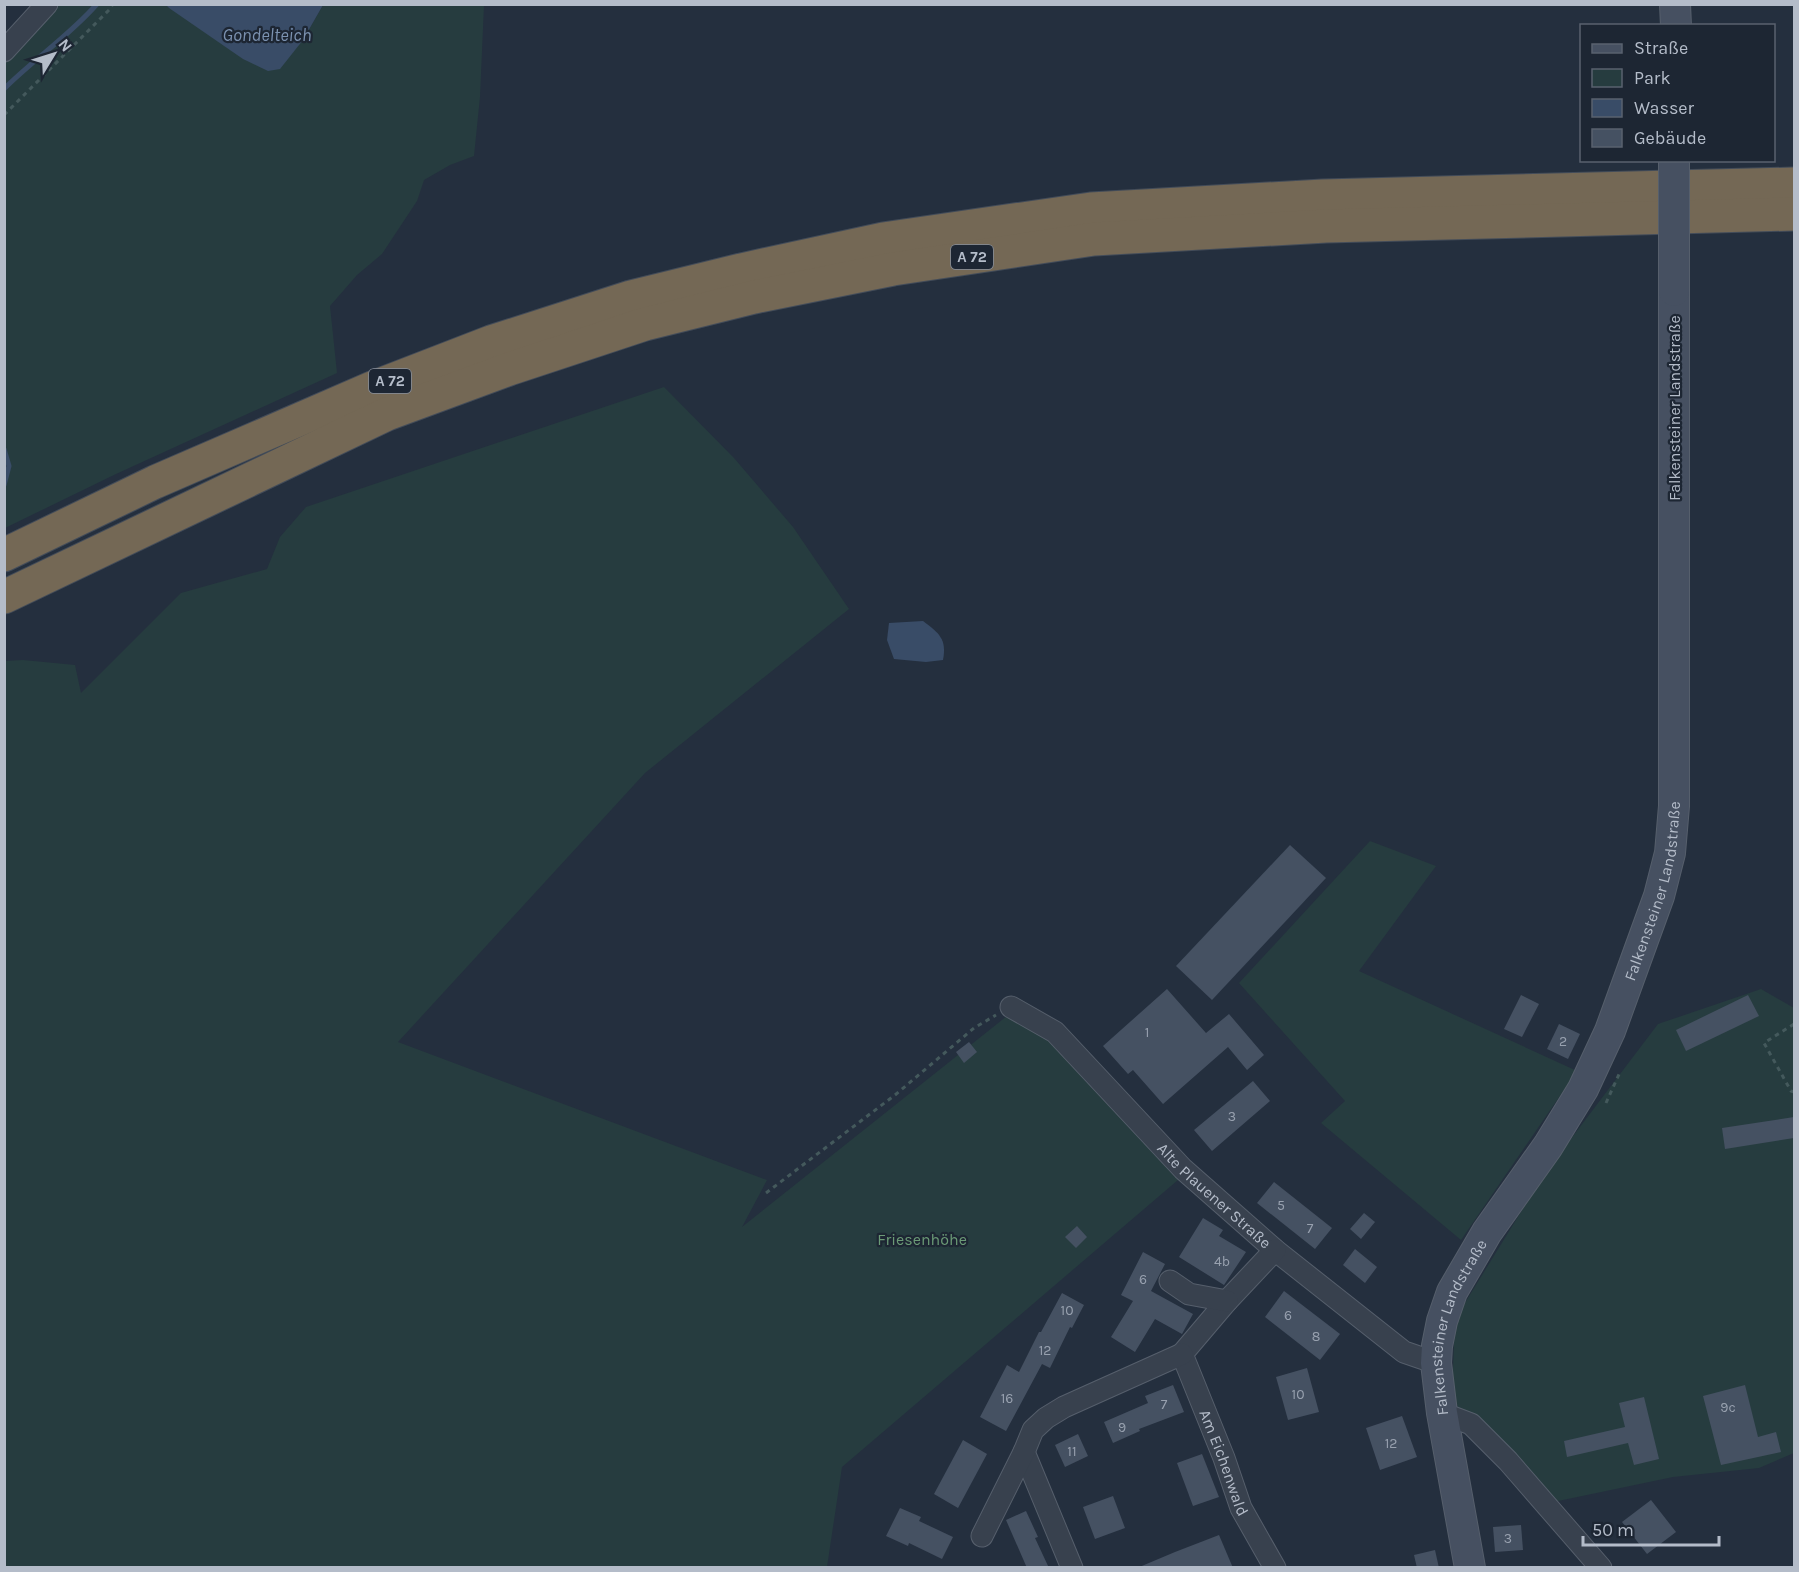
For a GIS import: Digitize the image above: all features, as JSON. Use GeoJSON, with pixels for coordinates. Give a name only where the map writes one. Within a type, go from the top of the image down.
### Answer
{"type":"FeatureCollection","features":[{"type":"Feature","properties":{"kind":"highway","name":"A 72"},"geometry":{"type":"LineString","coordinates":[[4,555],[155,482],[372,388],[502,338],[631,297],[883,239],[1091,208],[1323,196],[1794,184]]}},
{"type":"Feature","properties":{"kind":"highway","name":"A 72"},"geometry":{"type":"LineString","coordinates":[[4,597],[387,414],[509,369],[656,322],[754,297],[893,269],[1094,239],[1326,226],[1794,214]]}},
{"type":"Feature","properties":{"kind":"main road"},"geometry":{"type":"LineString","coordinates":[[1675,4],[1676,24]]}},
{"type":"Feature","properties":{"kind":"main road","name":"Falkensteiner Landstraße"},"geometry":{"type":"LineString","coordinates":[[1470,1568],[1442,1413],[1436,1363],[1442,1321],[1452,1292],[1487,1232],[1548,1146],[1583,1089],[1610,1031],[1641,949],[1659,896],[1670,853],[1674,794],[1674,162]]}},
{"type":"Feature","properties":{"kind":"street"},"geometry":{"type":"LineString","coordinates":[[4,51],[47,4]]}},
{"type":"Feature","properties":{"kind":"street","name":"Alte Plauener Straße"},"geometry":{"type":"LineString","coordinates":[[1011,1007],[1055,1032],[1183,1169],[1275,1250],[1404,1352],[1436,1363]]}},
{"type":"Feature","properties":{"kind":"street"},"geometry":{"type":"LineString","coordinates":[[982,1536],[1033,1430],[1046,1418],[1064,1407],[1182,1354],[1275,1250]]}},
{"type":"Feature","properties":{"kind":"street"},"geometry":{"type":"LineString","coordinates":[[1170,1281],[1189,1294],[1227,1301]]}},
{"type":"Feature","properties":{"kind":"street","name":"Am Eichenwald"},"geometry":{"type":"LineString","coordinates":[[1182,1354],[1224,1458],[1241,1508],[1275,1568]]}},
{"type":"Feature","properties":{"kind":"street"},"geometry":{"type":"LineString","coordinates":[[1442,1413],[1471,1424],[1508,1461],[1581,1542],[1601,1568]]}},
{"type":"Feature","properties":{"kind":"street"},"geometry":{"type":"LineString","coordinates":[[1024,1452],[1072,1568]]}},
{"type":"Feature","properties":{"kind":"path"},"geometry":{"type":"LineString","coordinates":[[4,115],[113,4]]}},
{"type":"Feature","properties":{"kind":"path"},"geometry":{"type":"LineString","coordinates":[[766,1193],[895,1095],[974,1028],[1011,1007]]}},
{"type":"Feature","properties":{"kind":"path"},"geometry":{"type":"LineString","coordinates":[[1794,1024],[1764,1043],[1791,1091],[1794,1092]]}},
{"type":"Feature","properties":{"kind":"green space"},"geometry":{"type":"Polygon","coordinates":[[[52,5],[166,5],[169,8],[303,40],[323,5],[484,5],[480,97],[474,156],[450,165],[424,180],[417,201],[382,254],[357,275],[330,306],[337,373],[116,474],[5,528],[4,59],[52,5]]]}},
{"type":"Feature","properties":{"kind":"green space","name":"Friesenhöhe"},"geometry":{"type":"Polygon","coordinates":[[[664,387],[734,458],[793,527],[849,609],[645,773],[398,1042],[767,1180],[742,1227],[1007,1016],[1041,1033],[1178,1180],[842,1467],[827,1567],[5,1568],[5,661],[23,660],[75,665],[81,693],[181,593],[267,569],[280,537],[306,507],[664,387]]]}},
{"type":"Feature","properties":{"kind":"green space"},"geometry":{"type":"Polygon","coordinates":[[[1370,841],[1436,866],[1359,971],[1577,1071],[1461,1240],[1321,1123],[1345,1101],[1239,983],[1370,841]]]}},
{"type":"Feature","properties":{"kind":"green space"},"geometry":{"type":"Polygon","coordinates":[[[1761,989],[1794,1008],[1794,1453],[1759,1468],[1673,1477],[1539,1505],[1468,1431],[1452,1393],[1455,1319],[1545,1173],[1658,1024],[1761,989]]]}},
{"type":"Feature","properties":{"kind":"water","name":"Gondelteich"},"geometry":{"type":"Polygon","coordinates":[[[166,5],[323,5],[303,40],[280,69],[268,71],[243,59],[166,5]]]}},
{"type":"Feature","properties":{"kind":"water"},"geometry":{"type":"Polygon","coordinates":[[[923,621],[941,637],[944,647],[943,660],[926,662],[894,659],[887,640],[889,623],[923,621]]]}},
{"type":"Feature","properties":{"kind":"building"},"geometry":{"type":"Polygon","coordinates":[[[1290,845],[1326,878],[1212,1000],[1176,966],[1290,845]]]}},
{"type":"Feature","properties":{"kind":"building"},"geometry":{"type":"Polygon","coordinates":[[[1167,989],[1206,1033],[1229,1014],[1264,1055],[1247,1070],[1228,1047],[1163,1104],[1133,1070],[1128,1074],[1103,1046],[1167,989]]]}},
{"type":"Feature","properties":{"kind":"building"},"geometry":{"type":"Polygon","coordinates":[[[1521,995],[1539,1004],[1522,1037],[1504,1029],[1521,995]]]}},
{"type":"Feature","properties":{"kind":"building"},"geometry":{"type":"Polygon","coordinates":[[[1748,995],[1759,1016],[1686,1051],[1676,1030],[1748,995]]]}},
{"type":"Feature","properties":{"kind":"building"},"geometry":{"type":"Polygon","coordinates":[[[1559,1024],[1580,1034],[1568,1059],[1547,1049],[1559,1024]]]}},
{"type":"Feature","properties":{"kind":"building"},"geometry":{"type":"Polygon","coordinates":[[[969,1042],[977,1052],[964,1063],[956,1052],[969,1042]]]}},
{"type":"Feature","properties":{"kind":"building"},"geometry":{"type":"Polygon","coordinates":[[[1253,1081],[1270,1101],[1212,1151],[1194,1130],[1253,1081]]]}},
{"type":"Feature","properties":{"kind":"building"},"geometry":{"type":"Polygon","coordinates":[[[1794,1117],[1794,1138],[1725,1149],[1722,1128],[1794,1117]]]}},
{"type":"Feature","properties":{"kind":"building"},"geometry":{"type":"Polygon","coordinates":[[[1274,1182],[1332,1228],[1315,1249],[1257,1203],[1274,1182]]]}},
{"type":"Feature","properties":{"kind":"building"},"geometry":{"type":"Polygon","coordinates":[[[1364,1213],[1375,1222],[1361,1239],[1350,1229],[1364,1213]]]}},
{"type":"Feature","properties":{"kind":"building"},"geometry":{"type":"Polygon","coordinates":[[[1203,1218],[1223,1230],[1219,1236],[1246,1252],[1224,1285],[1179,1257],[1203,1218]]]}},
{"type":"Feature","properties":{"kind":"building"},"geometry":{"type":"Polygon","coordinates":[[[1077,1226],[1087,1237],[1076,1248],[1065,1237],[1077,1226]]]}},
{"type":"Feature","properties":{"kind":"building"},"geometry":{"type":"Polygon","coordinates":[[[1355,1249],[1377,1267],[1365,1283],[1343,1265],[1355,1249]]]}},
{"type":"Feature","properties":{"kind":"building"},"geometry":{"type":"Polygon","coordinates":[[[1143,1252],[1165,1264],[1151,1291],[1193,1314],[1182,1334],[1155,1319],[1135,1352],[1111,1337],[1133,1301],[1121,1295],[1143,1252]]]}},
{"type":"Feature","properties":{"kind":"building"},"geometry":{"type":"Polygon","coordinates":[[[1284,1291],[1340,1334],[1320,1360],[1265,1317],[1284,1291]]]}},
{"type":"Feature","properties":{"kind":"building"},"geometry":{"type":"Polygon","coordinates":[[[1062,1293],[1084,1305],[1072,1328],[1070,1327],[1050,1368],[1042,1364],[1006,1431],[980,1417],[1007,1365],[1019,1372],[1062,1293]]]}},
{"type":"Feature","properties":{"kind":"building"},"geometry":{"type":"Polygon","coordinates":[[[1307,1368],[1319,1412],[1288,1420],[1276,1377],[1307,1368]]]}},
{"type":"Feature","properties":{"kind":"building"},"geometry":{"type":"Polygon","coordinates":[[[1173,1385],[1184,1412],[1139,1429],[1140,1431],[1113,1443],[1104,1422],[1148,1403],[1145,1396],[1173,1385]]]}},
{"type":"Feature","properties":{"kind":"building"},"geometry":{"type":"Polygon","coordinates":[[[1745,1385],[1758,1437],[1776,1432],[1781,1452],[1721,1465],[1703,1396],[1745,1385]]]}},
{"type":"Feature","properties":{"kind":"building"},"geometry":{"type":"Polygon","coordinates":[[[1644,1397],[1659,1459],[1634,1465],[1628,1443],[1567,1457],[1564,1441],[1625,1427],[1619,1403],[1644,1397]]]}},
{"type":"Feature","properties":{"kind":"building"},"geometry":{"type":"Polygon","coordinates":[[[1402,1416],[1417,1457],[1380,1470],[1366,1428],[1402,1416]]]}},
{"type":"Feature","properties":{"kind":"building"},"geometry":{"type":"Polygon","coordinates":[[[1078,1434],[1088,1456],[1065,1467],[1055,1445],[1078,1434]]]}},
{"type":"Feature","properties":{"kind":"building"},"geometry":{"type":"Polygon","coordinates":[[[963,1440],[987,1454],[958,1508],[934,1494],[963,1440]]]}},
{"type":"Feature","properties":{"kind":"building"},"geometry":{"type":"Polygon","coordinates":[[[1202,1454],[1219,1497],[1193,1506],[1177,1463],[1202,1454]]]}},
{"type":"Feature","properties":{"kind":"building"},"geometry":{"type":"Polygon","coordinates":[[[1113,1496],[1125,1528],[1095,1539],[1083,1507],[1113,1496]]]}},
{"type":"Feature","properties":{"kind":"building"},"geometry":{"type":"Polygon","coordinates":[[[1651,1500],[1676,1532],[1647,1554],[1622,1522],[1651,1500]]]}},
{"type":"Feature","properties":{"kind":"building"},"geometry":{"type":"Polygon","coordinates":[[[900,1508],[921,1517],[919,1521],[953,1537],[942,1559],[909,1543],[908,1546],[886,1536],[900,1508]]]}},
{"type":"Feature","properties":{"kind":"building"},"geometry":{"type":"Polygon","coordinates":[[[1026,1511],[1049,1568],[1027,1568],[1006,1520],[1026,1511]]]}},
{"type":"Feature","properties":{"kind":"building"},"geometry":{"type":"Polygon","coordinates":[[[1521,1525],[1523,1550],[1495,1552],[1493,1527],[1521,1525]]]}},
{"type":"Feature","properties":{"kind":"building"},"geometry":{"type":"Polygon","coordinates":[[[1219,1535],[1233,1568],[1137,1568],[1175,1552],[1219,1535]]]}},
{"type":"Feature","properties":{"kind":"building"},"geometry":{"type":"Polygon","coordinates":[[[1435,1550],[1439,1568],[1417,1568],[1414,1555],[1435,1550]]]}},
{"type":"Feature","properties":{"kind":"waterway"},"geometry":{"type":"LineString","coordinates":[[4,89],[75,27],[97,4]]}},
{"type":"Feature","properties":{"kind":"waterway"},"geometry":{"type":"LineString","coordinates":[[4,449],[9,466],[4,485]]}}]}
